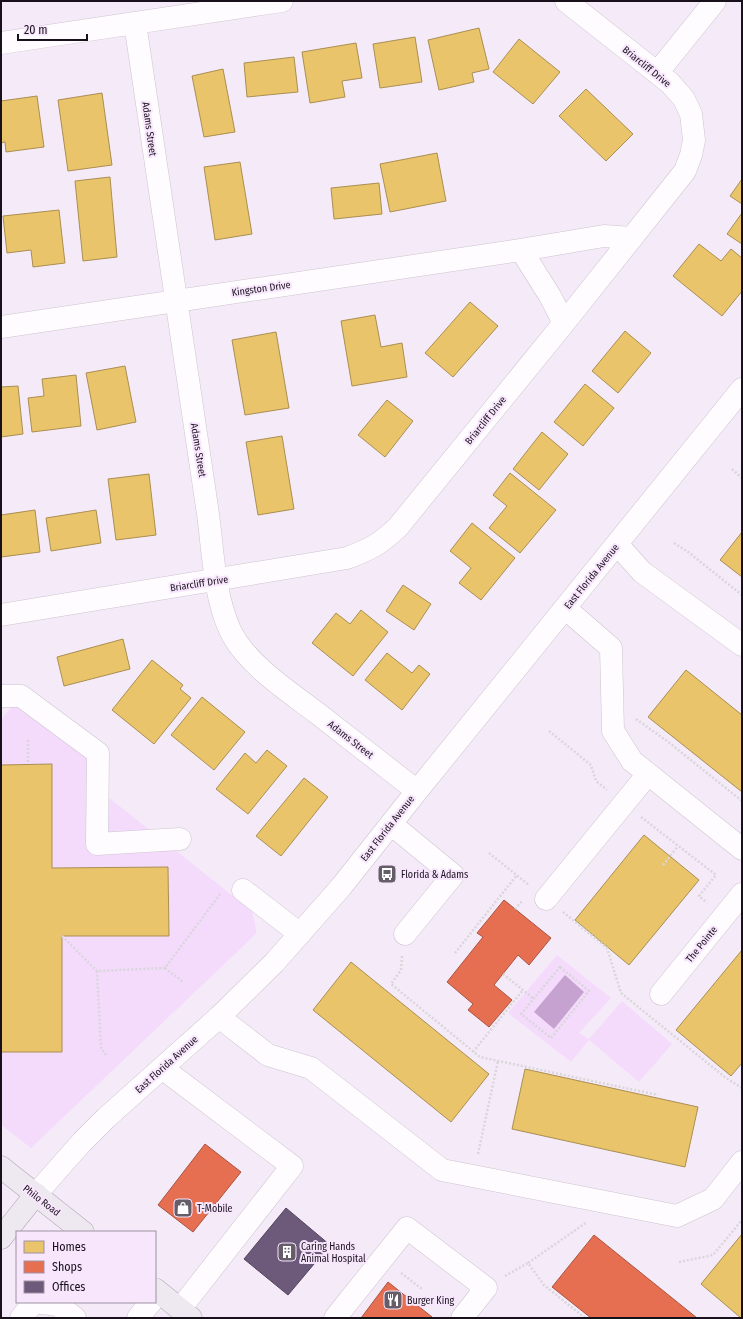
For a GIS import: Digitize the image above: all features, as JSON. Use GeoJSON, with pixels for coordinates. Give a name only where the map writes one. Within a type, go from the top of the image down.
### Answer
{"type":"FeatureCollection","features":[{"type":"Feature","properties":{"kind":"main road","name":"Philo Road"},"geometry":{"type":"LineString","coordinates":[[1,1167],[82,1231]]}},
{"type":"Feature","properties":{"kind":"main road","name":"East Florida Avenue"},"geometry":{"type":"LineString","coordinates":[[1,1238],[36,1194]]}},
{"type":"Feature","properties":{"kind":"main road"},"geometry":{"type":"LineString","coordinates":[[156,1296],[186,1313]]}},
{"type":"Feature","properties":{"kind":"street"},"geometry":{"type":"LineString","coordinates":[[1,43],[282,1]]}},
{"type":"Feature","properties":{"kind":"street","name":"Briarcliff Drive"},"geometry":{"type":"LineString","coordinates":[[1,615],[347,558],[369,550],[383,541],[398,527],[685,171],[691,155],[694,140],[691,114],[684,100],[670,83],[566,1]]}},
{"type":"Feature","properties":{"kind":"street"},"geometry":{"type":"LineString","coordinates":[[657,73],[715,1]]}},
{"type":"Feature","properties":{"kind":"street","name":"Adams Street"},"geometry":{"type":"LineString","coordinates":[[135,23],[220,603],[230,630],[244,652],[272,678],[417,791]]}},
{"type":"Feature","properties":{"kind":"street","name":"Kingston Drive"},"geometry":{"type":"LineString","coordinates":[[1,327],[520,250],[604,236],[632,238]]}},
{"type":"Feature","properties":{"kind":"street"},"geometry":{"type":"LineString","coordinates":[[520,250],[550,296],[564,323]]}},
{"type":"Feature","properties":{"kind":"street","name":"East Florida Avenue"},"geometry":{"type":"LineString","coordinates":[[36,1194],[82,1142],[219,1017],[274,963],[300,934],[341,887],[742,389]]}},
{"type":"Feature","properties":{"kind":"street"},"geometry":{"type":"LineString","coordinates":[[617,544],[642,572],[742,645]]}},
{"type":"Feature","properties":{"kind":"street"},"geometry":{"type":"LineString","coordinates":[[565,608],[611,648],[613,731],[632,761],[742,849]]}},
{"type":"Feature","properties":{"kind":"street"},"geometry":{"type":"LineString","coordinates":[[1,696],[21,696],[98,753],[97,844],[180,839]]}},
{"type":"Feature","properties":{"kind":"street"},"geometry":{"type":"LineString","coordinates":[[546,899],[648,774]]}},
{"type":"Feature","properties":{"kind":"street"},"geometry":{"type":"LineString","coordinates":[[391,824],[453,875],[405,934]]}},
{"type":"Feature","properties":{"kind":"street"},"geometry":{"type":"LineString","coordinates":[[232,891],[300,934]]}},
{"type":"Feature","properties":{"kind":"street","name":"The Pointe"},"geometry":{"type":"LineString","coordinates":[[661,994],[742,894]]}},
{"type":"Feature","properties":{"kind":"street"},"geometry":{"type":"LineString","coordinates":[[219,1017],[268,1056],[311,1068],[442,1170],[677,1216],[713,1199],[742,1162]]}},
{"type":"Feature","properties":{"kind":"street"},"geometry":{"type":"LineString","coordinates":[[162,1068],[292,1166],[186,1313]]}},
{"type":"Feature","properties":{"kind":"street"},"geometry":{"type":"LineString","coordinates":[[335,1318],[407,1228],[486,1288],[462,1318]]}},
{"type":"Feature","properties":{"kind":"street"},"geometry":{"type":"LineString","coordinates":[[21,1318],[33,1303]]}},
{"type":"Feature","properties":{"kind":"street"},"geometry":{"type":"LineString","coordinates":[[37,1303],[65,1311]]}},
{"type":"Feature","properties":{"kind":"street"},"geometry":{"type":"LineString","coordinates":[[138,1318],[149,1303]]}},
{"type":"Feature","properties":{"kind":"path"},"geometry":{"type":"LineString","coordinates":[[732,469],[742,478]]}},
{"type":"Feature","properties":{"kind":"path"},"geometry":{"type":"LineString","coordinates":[[674,543],[688,552],[742,595]]}},
{"type":"Feature","properties":{"kind":"path"},"geometry":{"type":"LineString","coordinates":[[612,703],[667,741],[742,801]]}},
{"type":"Feature","properties":{"kind":"path"},"geometry":{"type":"LineString","coordinates":[[549,731],[591,765],[596,781],[716,875],[699,896],[724,916]]}},
{"type":"Feature","properties":{"kind":"path"},"geometry":{"type":"LineString","coordinates":[[28,740],[28,764]]}},
{"type":"Feature","properties":{"kind":"path"},"geometry":{"type":"LineString","coordinates":[[663,865],[678,846]]}},
{"type":"Feature","properties":{"kind":"path"},"geometry":{"type":"LineString","coordinates":[[489,853],[607,948],[621,993],[726,1078],[742,1088]]}},
{"type":"Feature","properties":{"kind":"path"},"geometry":{"type":"LineString","coordinates":[[455,953],[517,875]]}},
{"type":"Feature","properties":{"kind":"path"},"geometry":{"type":"LineString","coordinates":[[165,968],[232,891]]}},
{"type":"Feature","properties":{"kind":"path"},"geometry":{"type":"LineString","coordinates":[[405,934],[401,970],[391,984],[480,1058],[658,1095]]}},
{"type":"Feature","properties":{"kind":"path"},"geometry":{"type":"LineString","coordinates":[[62,936],[97,971],[101,1048],[106,1055]]}},
{"type":"Feature","properties":{"kind":"path"},"geometry":{"type":"LineString","coordinates":[[560,967],[589,991],[551,1038],[522,1014],[534,999],[560,967]]}},
{"type":"Feature","properties":{"kind":"path"},"geometry":{"type":"LineString","coordinates":[[97,971],[165,968],[183,982]]}},
{"type":"Feature","properties":{"kind":"path"},"geometry":{"type":"LineString","coordinates":[[503,974],[534,999]]}},
{"type":"Feature","properties":{"kind":"path"},"geometry":{"type":"LineString","coordinates":[[473,1052],[523,990]]}},
{"type":"Feature","properties":{"kind":"path"},"geometry":{"type":"LineString","coordinates":[[473,1176],[498,1061]]}},
{"type":"Feature","properties":{"kind":"path"},"geometry":{"type":"LineString","coordinates":[[585,1318],[544,1285],[528,1263],[613,1203]]}},
{"type":"Feature","properties":{"kind":"path"},"geometry":{"type":"LineString","coordinates":[[679,1262],[713,1255],[742,1220]]}},
{"type":"Feature","properties":{"kind":"path"},"geometry":{"type":"LineString","coordinates":[[383,1259],[422,1289]]}},
{"type":"Feature","properties":{"kind":"shaded area"},"geometry":{"type":"Polygon","coordinates":[[[1,696],[98,753],[98,789],[252,911],[256,929],[256,934],[31,1148],[1,1125],[1,1052],[62,1052],[62,936],[169,935],[168,867],[52,868],[52,764],[1,765],[1,720],[13,705],[1,696]]]}},
{"type":"Feature","properties":{"kind":"shaded area"},"geometry":{"type":"Polygon","coordinates":[[[557,955],[611,998],[579,1033],[589,1039],[622,1001],[672,1044],[639,1082],[589,1040],[571,1062],[508,1013],[557,955]]]}},
{"type":"Feature","properties":{"kind":"shaded area"},"geometry":{"type":"Polygon","coordinates":[[[565,975],[584,992],[554,1029],[534,1012],[565,975]]]}},
{"type":"Feature","properties":{"kind":"building: Homes"},"geometry":{"type":"Polygon","coordinates":[[[479,28],[489,69],[472,73],[474,82],[439,90],[428,40],[479,28]]]}},
{"type":"Feature","properties":{"kind":"building: Homes"},"geometry":{"type":"Polygon","coordinates":[[[415,37],[422,82],[380,88],[373,44],[415,37]]]}},
{"type":"Feature","properties":{"kind":"building: Homes"},"geometry":{"type":"Polygon","coordinates":[[[519,39],[560,72],[533,104],[493,72],[519,39]]]}},
{"type":"Feature","properties":{"kind":"building: Homes"},"geometry":{"type":"Polygon","coordinates":[[[356,43],[362,78],[342,81],[345,97],[310,103],[302,52],[356,43]]]}},
{"type":"Feature","properties":{"kind":"building: Homes"},"geometry":{"type":"Polygon","coordinates":[[[294,57],[298,92],[247,97],[244,63],[294,57]]]}},
{"type":"Feature","properties":{"kind":"building: Homes"},"geometry":{"type":"Polygon","coordinates":[[[223,69],[235,132],[204,137],[192,76],[223,69]]]}},
{"type":"Feature","properties":{"kind":"building: Homes"},"geometry":{"type":"Polygon","coordinates":[[[586,89],[633,134],[606,161],[559,116],[586,89]]]}},
{"type":"Feature","properties":{"kind":"building: Homes"},"geometry":{"type":"Polygon","coordinates":[[[102,93],[112,165],[68,171],[58,100],[102,93]]]}},
{"type":"Feature","properties":{"kind":"building: Homes"},"geometry":{"type":"Polygon","coordinates":[[[37,96],[44,147],[6,152],[5,142],[1,143],[1,101],[37,96]]]}},
{"type":"Feature","properties":{"kind":"building: Homes"},"geometry":{"type":"Polygon","coordinates":[[[437,153],[446,201],[390,212],[380,164],[437,153]]]}},
{"type":"Feature","properties":{"kind":"building: Homes"},"geometry":{"type":"Polygon","coordinates":[[[240,162],[252,234],[215,240],[204,167],[240,162]]]}},
{"type":"Feature","properties":{"kind":"building: Homes"},"geometry":{"type":"Polygon","coordinates":[[[110,177],[117,257],[83,261],[75,181],[110,177]]]}},
{"type":"Feature","properties":{"kind":"building: Homes"},"geometry":{"type":"Polygon","coordinates":[[[742,179],[742,204],[730,196],[742,179]]]}},
{"type":"Feature","properties":{"kind":"building: Homes"},"geometry":{"type":"Polygon","coordinates":[[[379,183],[382,214],[334,219],[331,188],[379,183]]]}},
{"type":"Feature","properties":{"kind":"building: Homes"},"geometry":{"type":"Polygon","coordinates":[[[59,210],[65,263],[33,267],[31,250],[7,253],[3,216],[59,210]]]}},
{"type":"Feature","properties":{"kind":"building: Homes"},"geometry":{"type":"Polygon","coordinates":[[[742,213],[742,244],[727,234],[742,213]]]}},
{"type":"Feature","properties":{"kind":"building: Homes"},"geometry":{"type":"Polygon","coordinates":[[[699,244],[721,261],[731,249],[742,258],[742,291],[722,316],[673,276],[699,244]]]}},
{"type":"Feature","properties":{"kind":"building: Homes"},"geometry":{"type":"Polygon","coordinates":[[[470,302],[498,326],[453,377],[425,353],[470,302]]]}},
{"type":"Feature","properties":{"kind":"building: Homes"},"geometry":{"type":"Polygon","coordinates":[[[375,315],[381,347],[402,343],[407,377],[352,386],[341,321],[375,315]]]}},
{"type":"Feature","properties":{"kind":"building: Homes"},"geometry":{"type":"Polygon","coordinates":[[[625,331],[651,353],[618,393],[592,371],[625,331]]]}},
{"type":"Feature","properties":{"kind":"building: Homes"},"geometry":{"type":"Polygon","coordinates":[[[276,332],[289,408],[245,415],[232,340],[276,332]]]}},
{"type":"Feature","properties":{"kind":"building: Homes"},"geometry":{"type":"Polygon","coordinates":[[[125,366],[136,422],[97,430],[86,373],[125,366]]]}},
{"type":"Feature","properties":{"kind":"building: Homes"},"geometry":{"type":"Polygon","coordinates":[[[76,375],[81,426],[32,432],[28,398],[44,396],[42,379],[76,375]]]}},
{"type":"Feature","properties":{"kind":"building: Homes"},"geometry":{"type":"Polygon","coordinates":[[[585,384],[614,408],[583,446],[554,422],[585,384]]]}},
{"type":"Feature","properties":{"kind":"building: Homes"},"geometry":{"type":"Polygon","coordinates":[[[18,386],[23,434],[1,437],[1,387],[18,386]]]}},
{"type":"Feature","properties":{"kind":"building: Homes"},"geometry":{"type":"Polygon","coordinates":[[[387,400],[413,421],[385,457],[358,435],[387,400]]]}},
{"type":"Feature","properties":{"kind":"building: Homes"},"geometry":{"type":"Polygon","coordinates":[[[542,432],[568,454],[539,490],[513,469],[542,432]]]}},
{"type":"Feature","properties":{"kind":"building: Homes"},"geometry":{"type":"Polygon","coordinates":[[[282,436],[294,509],[258,515],[246,442],[282,436]]]}},
{"type":"Feature","properties":{"kind":"building: Homes"},"geometry":{"type":"Polygon","coordinates":[[[510,473],[556,510],[520,553],[489,528],[507,506],[493,495],[510,473]]]}},
{"type":"Feature","properties":{"kind":"building: Homes"},"geometry":{"type":"Polygon","coordinates":[[[149,474],[156,535],[116,540],[108,479],[149,474]]]}},
{"type":"Feature","properties":{"kind":"building: Homes"},"geometry":{"type":"Polygon","coordinates":[[[35,510],[40,552],[1,557],[1,515],[35,510]]]}},
{"type":"Feature","properties":{"kind":"building: Homes"},"geometry":{"type":"Polygon","coordinates":[[[96,510],[101,543],[51,551],[46,518],[96,510]]]}},
{"type":"Feature","properties":{"kind":"building: Homes"},"geometry":{"type":"Polygon","coordinates":[[[472,523],[515,558],[481,600],[459,583],[471,568],[450,551],[472,523]]]}},
{"type":"Feature","properties":{"kind":"building: Homes"},"geometry":{"type":"Polygon","coordinates":[[[742,532],[742,577],[720,560],[742,532]]]}},
{"type":"Feature","properties":{"kind":"building: Homes"},"geometry":{"type":"Polygon","coordinates":[[[403,585],[431,604],[414,630],[386,611],[403,585]]]}},
{"type":"Feature","properties":{"kind":"building: Homes"},"geometry":{"type":"Polygon","coordinates":[[[361,610],[388,632],[353,676],[312,643],[336,613],[350,624],[361,610]]]}},
{"type":"Feature","properties":{"kind":"building: Homes"},"geometry":{"type":"Polygon","coordinates":[[[123,639],[130,669],[64,686],[57,657],[123,639]]]}},
{"type":"Feature","properties":{"kind":"building: Homes"},"geometry":{"type":"Polygon","coordinates":[[[387,653],[412,673],[419,665],[430,674],[402,710],[365,680],[387,653]]]}},
{"type":"Feature","properties":{"kind":"building: Homes"},"geometry":{"type":"Polygon","coordinates":[[[152,660],[183,685],[180,689],[191,698],[154,744],[112,710],[152,660]]]}},
{"type":"Feature","properties":{"kind":"building: Homes"},"geometry":{"type":"Polygon","coordinates":[[[686,670],[742,715],[742,792],[648,717],[686,670]]]}},
{"type":"Feature","properties":{"kind":"building: Homes"},"geometry":{"type":"Polygon","coordinates":[[[202,697],[245,732],[214,770],[171,735],[202,697]]]}},
{"type":"Feature","properties":{"kind":"building: Homes"},"geometry":{"type":"Polygon","coordinates":[[[267,750],[287,766],[248,814],[216,789],[245,753],[256,763],[267,750]]]}},
{"type":"Feature","properties":{"kind":"building: Homes"},"geometry":{"type":"Polygon","coordinates":[[[52,764],[52,868],[168,867],[169,936],[62,936],[62,1052],[1,1052],[1,765],[52,764]]]}},
{"type":"Feature","properties":{"kind":"building: Homes"},"geometry":{"type":"Polygon","coordinates":[[[304,778],[328,797],[281,856],[256,836],[304,778]]]}},
{"type":"Feature","properties":{"kind":"building: Homes"},"geometry":{"type":"Polygon","coordinates":[[[644,835],[699,880],[629,965],[575,920],[644,835]]]}},
{"type":"Feature","properties":{"kind":"building: Homes"},"geometry":{"type":"Polygon","coordinates":[[[742,950],[742,1063],[731,1076],[676,1030],[742,950]]]}},
{"type":"Feature","properties":{"kind":"building: Homes"},"geometry":{"type":"Polygon","coordinates":[[[351,962],[489,1074],[451,1122],[313,1010],[351,962]]]}},
{"type":"Feature","properties":{"kind":"building: Homes"},"geometry":{"type":"Polygon","coordinates":[[[525,1069],[698,1107],[685,1167],[512,1129],[525,1069]]]}},
{"type":"Feature","properties":{"kind":"building: Homes"},"geometry":{"type":"Polygon","coordinates":[[[742,1234],[742,1318],[741,1318],[701,1284],[742,1234]]]}},
{"type":"Feature","properties":{"kind":"building: Shops"},"geometry":{"type":"Polygon","coordinates":[[[504,900],[551,938],[529,965],[518,955],[494,985],[512,1000],[489,1027],[468,1010],[473,1004],[447,982],[483,937],[477,933],[504,900]]]}},
{"type":"Feature","properties":{"kind":"building: Shops"},"geometry":{"type":"Polygon","coordinates":[[[205,1144],[241,1172],[193,1232],[158,1205],[205,1144]]]}},
{"type":"Feature","properties":{"kind":"building: Shops"},"geometry":{"type":"Polygon","coordinates":[[[594,1235],[697,1318],[591,1318],[552,1287],[594,1235]]]}},
{"type":"Feature","properties":{"kind":"building: Shops","name":"Burger King"},"geometry":{"type":"Polygon","coordinates":[[[388,1282],[432,1317],[361,1318],[388,1282]]]}},
{"type":"Feature","properties":{"kind":"building: Offices","name":"Caring Hands Animal Hospital"},"geometry":{"type":"Polygon","coordinates":[[[286,1208],[330,1245],[288,1295],[244,1259],[286,1208]]]}},
{"type":"Feature","properties":{"kind":"place","name":"Florida & Adams"},"geometry":{"type":"Point","coordinates":[387,874]}},
{"type":"Feature","properties":{"kind":"place","name":"T-Mobile"},"geometry":{"type":"Point","coordinates":[183,1208]}},
{"type":"Feature","properties":{"kind":"place","name":"Caring Hands Animal Hospital"},"geometry":{"type":"Point","coordinates":[287,1252]}},
{"type":"Feature","properties":{"kind":"place","name":"Burger King"},"geometry":{"type":"Point","coordinates":[393,1300]}}]}
